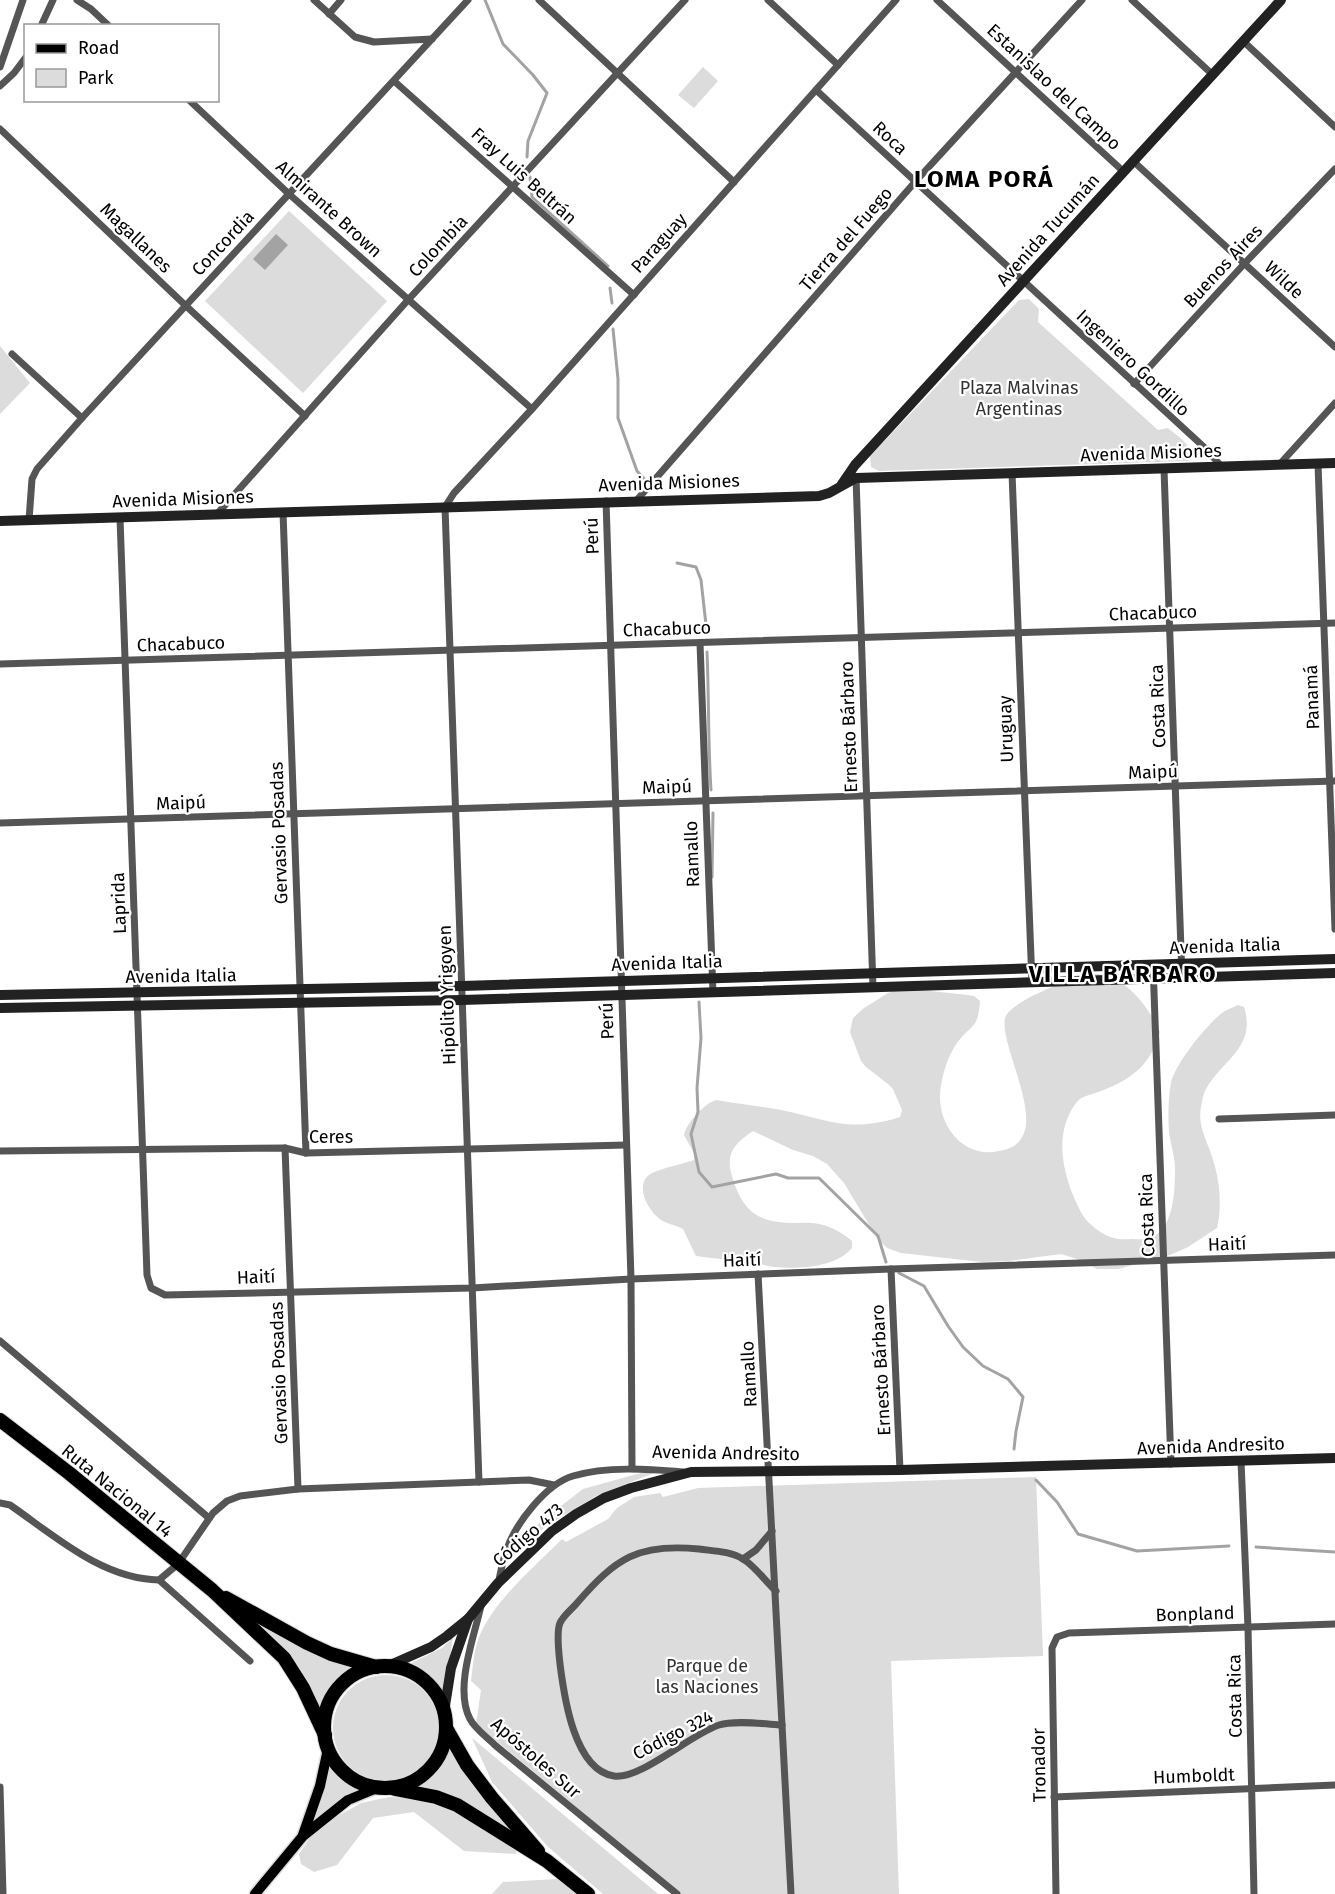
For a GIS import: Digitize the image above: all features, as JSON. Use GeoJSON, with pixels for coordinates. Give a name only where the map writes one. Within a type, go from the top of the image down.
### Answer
{"type":"FeatureCollection","features":[{"type":"Feature","properties":{"kind":"highway","name":"Ruta Nacional 14"},"geometry":{"type":"LineString","coordinates":[[0,1420],[69,1473],[212,1590],[284,1658],[303,1688],[327,1742]]}},
{"type":"Feature","properties":{"kind":"highway","name":"Ruta Nacional 14"},"geometry":{"type":"LineString","coordinates":[[212,1590],[323,1650],[382,1666]]}},
{"type":"Feature","properties":{"kind":"highway"},"geometry":{"type":"LineString","coordinates":[[384,1788],[409,1784],[424,1775],[436,1761],[444,1745],[446,1728],[444,1712],[436,1694],[424,1680],[407,1670],[382,1666],[358,1672],[343,1683],[332,1698],[325,1716],[327,1742],[336,1763],[347,1775],[362,1784],[384,1788],[436,1797],[457,1805],[547,1861],[588,1894]]}},
{"type":"Feature","properties":{"kind":"highway"},"geometry":{"type":"LineString","coordinates":[[446,1728],[466,1766],[547,1861]]}},
{"type":"Feature","properties":{"kind":"main road","name":"Avenida Tucumán"},"geometry":{"type":"LineString","coordinates":[[842,484],[855,465],[1281,0]]}},
{"type":"Feature","properties":{"kind":"main road","name":"Avenida Misiones"},"geometry":{"type":"LineString","coordinates":[[0,521],[819,496],[830,493],[856,478],[1335,463]]}},
{"type":"Feature","properties":{"kind":"main road","name":"Avenida Italia"},"geometry":{"type":"LineString","coordinates":[[0,995],[462,986],[1335,959]]}},
{"type":"Feature","properties":{"kind":"main road","name":"Avenida Italia"},"geometry":{"type":"LineString","coordinates":[[0,1008],[462,1000],[1335,973]]}},
{"type":"Feature","properties":{"kind":"main road","name":"Avenida Andresito"},"geometry":{"type":"LineString","coordinates":[[691,1472],[900,1470],[1335,1458]]}},
{"type":"Feature","properties":{"kind":"main road","name":"Código 473"},"geometry":{"type":"LineString","coordinates":[[468,1619],[498,1583],[552,1531],[576,1514],[604,1498],[631,1488],[691,1472]]}},
{"type":"Feature","properties":{"kind":"main road"},"geometry":{"type":"LineString","coordinates":[[382,1666],[431,1647],[468,1619]]}},
{"type":"Feature","properties":{"kind":"main road"},"geometry":{"type":"LineString","coordinates":[[444,1712],[451,1668],[468,1619]]}},
{"type":"Feature","properties":{"kind":"main road"},"geometry":{"type":"LineString","coordinates":[[303,1836],[320,1786],[327,1742]]}},
{"type":"Feature","properties":{"kind":"main road"},"geometry":{"type":"LineString","coordinates":[[255,1894],[303,1836],[331,1811],[348,1800],[384,1788]]}},
{"type":"Feature","properties":{"kind":"street"},"geometry":{"type":"LineString","coordinates":[[0,64],[23,0]]}},
{"type":"Feature","properties":{"kind":"street"},"geometry":{"type":"LineString","coordinates":[[42,24],[53,0]]}},
{"type":"Feature","properties":{"kind":"street"},"geometry":{"type":"LineString","coordinates":[[77,0],[107,24]]}},
{"type":"Feature","properties":{"kind":"street"},"geometry":{"type":"LineString","coordinates":[[314,0],[355,37],[374,42],[432,39]]}},
{"type":"Feature","properties":{"kind":"street"},"geometry":{"type":"LineString","coordinates":[[329,14],[341,0]]}},
{"type":"Feature","properties":{"kind":"street","name":"Concordia"},"geometry":{"type":"LineString","coordinates":[[29,520],[32,479],[37,469],[468,0]]}},
{"type":"Feature","properties":{"kind":"street"},"geometry":{"type":"LineString","coordinates":[[539,0],[734,182]]}},
{"type":"Feature","properties":{"kind":"street","name":"Colombia"},"geometry":{"type":"LineString","coordinates":[[217,514],[408,300],[685,0]]}},
{"type":"Feature","properties":{"kind":"street"},"geometry":{"type":"LineString","coordinates":[[768,0],[838,65]]}},
{"type":"Feature","properties":{"kind":"street","name":"Paraguay"},"geometry":{"type":"LineString","coordinates":[[445,507],[454,493],[532,409],[896,0]]}},
{"type":"Feature","properties":{"kind":"street","name":"Estanislao del Campo"},"geometry":{"type":"LineString","coordinates":[[937,0],[1124,172]]}},
{"type":"Feature","properties":{"kind":"street","name":"Tierra del Fuego"},"geometry":{"type":"LineString","coordinates":[[636,501],[915,182],[1082,0]]}},
{"type":"Feature","properties":{"kind":"street"},"geometry":{"type":"LineString","coordinates":[[1132,0],[1213,75]]}},
{"type":"Feature","properties":{"kind":"street"},"geometry":{"type":"LineString","coordinates":[[1243,41],[1335,127]]}},
{"type":"Feature","properties":{"kind":"street"},"geometry":{"type":"LineString","coordinates":[[0,86],[24,60]]}},
{"type":"Feature","properties":{"kind":"street","name":"Fray Luis Beltrán"},"geometry":{"type":"LineString","coordinates":[[394,81],[634,294]]}},
{"type":"Feature","properties":{"kind":"street","name":"Roca"},"geometry":{"type":"LineString","coordinates":[[816,90],[1023,282]]}},
{"type":"Feature","properties":{"kind":"street","name":"Almirante Brown"},"geometry":{"type":"LineString","coordinates":[[191,102],[289,194],[532,409]]}},
{"type":"Feature","properties":{"kind":"street","name":"Magallanes"},"geometry":{"type":"LineString","coordinates":[[0,129],[304,416]]}},
{"type":"Feature","properties":{"kind":"street","name":"Wilde"},"geometry":{"type":"LineString","coordinates":[[1133,161],[1335,347]]}},
{"type":"Feature","properties":{"kind":"street","name":"Buenos Aires"},"geometry":{"type":"LineString","coordinates":[[1134,384],[1244,264],[1335,170]]}},
{"type":"Feature","properties":{"kind":"street","name":"Ingeniero Gordillo"},"geometry":{"type":"LineString","coordinates":[[1023,282],[1222,467]]}},
{"type":"Feature","properties":{"kind":"street"},"geometry":{"type":"LineString","coordinates":[[12,354],[82,418]]}},
{"type":"Feature","properties":{"kind":"street"},"geometry":{"type":"LineString","coordinates":[[1279,465],[1335,403]]}},
{"type":"Feature","properties":{"kind":"street","name":"Panamá"},"geometry":{"type":"LineString","coordinates":[[1318,464],[1332,781],[1335,929]]}},
{"type":"Feature","properties":{"kind":"street","name":"Ernesto Bárbaro"},"geometry":{"type":"LineString","coordinates":[[855,465],[873,987]]}},
{"type":"Feature","properties":{"kind":"street","name":"Costa Rica"},"geometry":{"type":"LineString","coordinates":[[1164,469],[1182,978]]}},
{"type":"Feature","properties":{"kind":"street","name":"Uruguay"},"geometry":{"type":"LineString","coordinates":[[1012,473],[1032,982]]}},
{"type":"Feature","properties":{"kind":"street","name":"Perú"},"geometry":{"type":"LineString","coordinates":[[606,501],[630,1279],[632,1468]]}},
{"type":"Feature","properties":{"kind":"street","name":"Hipólito Yrigoyen"},"geometry":{"type":"LineString","coordinates":[[445,507],[479,1482]]}},
{"type":"Feature","properties":{"kind":"street","name":"Gervasio Posadas"},"geometry":{"type":"LineString","coordinates":[[283,512],[306,1153]]}},
{"type":"Feature","properties":{"kind":"street","name":"Laprida"},"geometry":{"type":"LineString","coordinates":[[120,518],[141,1149],[147,1275],[151,1288]]}},
{"type":"Feature","properties":{"kind":"street","name":"Chacabuco"},"geometry":{"type":"LineString","coordinates":[[0,664],[1335,623]]}},
{"type":"Feature","properties":{"kind":"street","name":"Ramallo"},"geometry":{"type":"LineString","coordinates":[[700,643],[713,993]]}},
{"type":"Feature","properties":{"kind":"street","name":"Maipú"},"geometry":{"type":"LineString","coordinates":[[0,823],[1332,781]]}},
{"type":"Feature","properties":{"kind":"street","name":"Costa Rica"},"geometry":{"type":"LineString","coordinates":[[1153,964],[1171,1464]]}},
{"type":"Feature","properties":{"kind":"street"},"geometry":{"type":"LineString","coordinates":[[1219,1119],[1335,1115]]}},
{"type":"Feature","properties":{"kind":"street","name":"Ceres"},"geometry":{"type":"LineString","coordinates":[[0,1151],[285,1148],[306,1153],[626,1145]]}},
{"type":"Feature","properties":{"kind":"street","name":"Gervasio Posadas"},"geometry":{"type":"LineString","coordinates":[[285,1148],[298,1489]]}},
{"type":"Feature","properties":{"kind":"street","name":"Haití"},"geometry":{"type":"LineString","coordinates":[[151,1288],[165,1294],[472,1288],[758,1274],[1335,1255]]}},
{"type":"Feature","properties":{"kind":"street","name":"Ernesto Bárbaro"},"geometry":{"type":"LineString","coordinates":[[891,1269],[900,1470]]}},
{"type":"Feature","properties":{"kind":"street","name":"Ramallo"},"geometry":{"type":"LineString","coordinates":[[758,1274],[770,1471]]}},
{"type":"Feature","properties":{"kind":"street"},"geometry":{"type":"LineString","coordinates":[[0,1341],[209,1518]]}},
{"type":"Feature","properties":{"kind":"street","name":"Costa Rica"},"geometry":{"type":"LineString","coordinates":[[1241,1461],[1248,1628],[1254,1894]]}},
{"type":"Feature","properties":{"kind":"street","name":"Avenida Andresito"},"geometry":{"type":"LineString","coordinates":[[159,1580],[178,1564],[209,1518],[227,1501],[240,1496],[298,1489],[529,1480],[554,1485],[571,1476],[632,1468],[691,1472]]}},
{"type":"Feature","properties":{"kind":"street"},"geometry":{"type":"LineString","coordinates":[[770,1471],[791,1894]]}},
{"type":"Feature","properties":{"kind":"street"},"geometry":{"type":"LineString","coordinates":[[498,1583],[507,1548],[524,1517],[554,1485]]}},
{"type":"Feature","properties":{"kind":"street"},"geometry":{"type":"LineString","coordinates":[[0,1503],[10,1505],[97,1563],[118,1573],[142,1580],[159,1580],[250,1661]]}},
{"type":"Feature","properties":{"kind":"street"},"geometry":{"type":"LineString","coordinates":[[743,1559],[756,1550],[772,1531]]}},
{"type":"Feature","properties":{"kind":"street","name":"Código 324"},"geometry":{"type":"LineString","coordinates":[[776,1591],[743,1559],[724,1552],[680,1547],[649,1550],[620,1561],[597,1580],[559,1624],[559,1648],[563,1682],[578,1743],[601,1773],[616,1777],[637,1771],[720,1725],[782,1725]]}},
{"type":"Feature","properties":{"kind":"street","name":"Apóstoles Sur"},"geometry":{"type":"LineString","coordinates":[[482,1602],[465,1677],[465,1702],[471,1720],[496,1746],[677,1894]]}},
{"type":"Feature","properties":{"kind":"street","name":"Bonpland"},"geometry":{"type":"LineString","coordinates":[[1057,1637],[1069,1633],[1335,1624]]}},
{"type":"Feature","properties":{"kind":"street","name":"Tronador"},"geometry":{"type":"LineString","coordinates":[[1056,1894],[1052,1648],[1057,1637]]}},
{"type":"Feature","properties":{"kind":"street","name":"Humboldt"},"geometry":{"type":"LineString","coordinates":[[1054,1797],[1335,1785]]}},
{"type":"Feature","properties":{"kind":"street"},"geometry":{"type":"LineString","coordinates":[[0,1787],[3,1894]]}},
{"type":"Feature","properties":{"kind":"green space"},"geometry":{"type":"Polygon","coordinates":[[[703,67],[718,81],[694,108],[678,95],[703,67]]]}},
{"type":"Feature","properties":{"kind":"green space"},"geometry":{"type":"Polygon","coordinates":[[[289,211],[387,301],[303,393],[205,301],[289,211]]]}},
{"type":"Feature","properties":{"kind":"green space","name":"Plaza Malvinas Argentinas"},"geometry":{"type":"Polygon","coordinates":[[[1029,299],[1039,309],[1038,322],[1158,430],[1168,428],[1185,442],[1190,451],[1189,461],[879,471],[871,467],[870,456],[1019,300],[1029,299]]]}},
{"type":"Feature","properties":{"kind":"green space"},"geometry":{"type":"Polygon","coordinates":[[[0,346],[30,383],[0,414],[0,346]]]}},
{"type":"Feature","properties":{"kind":"green space"},"geometry":{"type":"Polygon","coordinates":[[[1089,974],[1112,978],[1123,984],[1141,1001],[1160,1032],[1147,1060],[1133,1074],[1078,1101],[1066,1121],[1063,1135],[1063,1162],[1066,1176],[1082,1214],[1096,1229],[1116,1239],[1148,1239],[1158,1234],[1164,1227],[1171,1208],[1174,1188],[1175,1164],[1168,1114],[1171,1083],[1185,1055],[1218,1016],[1238,1005],[1244,1007],[1247,1021],[1242,1043],[1206,1089],[1200,1114],[1200,1121],[1219,1185],[1220,1203],[1217,1228],[1188,1247],[1170,1255],[1118,1269],[1097,1269],[1061,1254],[982,1262],[901,1253],[887,1248],[877,1238],[844,1183],[827,1164],[753,1131],[737,1144],[731,1155],[730,1168],[740,1197],[752,1212],[768,1220],[816,1223],[832,1228],[852,1241],[852,1248],[845,1255],[816,1266],[794,1268],[696,1256],[683,1229],[661,1220],[647,1203],[643,1190],[646,1177],[657,1171],[694,1160],[694,1153],[684,1135],[692,1119],[701,1109],[716,1100],[781,1110],[840,1123],[867,1124],[900,1117],[902,1110],[893,1089],[861,1061],[850,1032],[853,1018],[864,1008],[888,993],[902,988],[974,996],[980,1001],[976,1022],[957,1043],[947,1061],[940,1095],[941,1107],[949,1129],[965,1145],[987,1152],[1011,1148],[1022,1137],[1026,1120],[1025,1104],[1006,1035],[1004,1023],[1007,1014],[1033,996],[1089,974]]]}},
{"type":"Feature","properties":{"kind":"green space"},"geometry":{"type":"Polygon","coordinates":[[[655,1469],[654,1473],[596,1496],[545,1527],[517,1552],[539,1523],[583,1489],[655,1469]]]}},
{"type":"Feature","properties":{"kind":"green space","name":"Parque de las Naciones"},"geometry":{"type":"Polygon","coordinates":[[[1036,1477],[1043,1656],[891,1661],[899,1894],[681,1894],[476,1724],[481,1690],[471,1681],[474,1657],[480,1635],[495,1609],[516,1584],[562,1539],[566,1542],[608,1519],[617,1508],[634,1497],[660,1493],[663,1497],[698,1488],[1036,1477]]]}},
{"type":"Feature","properties":{"kind":"green space"},"geometry":{"type":"Polygon","coordinates":[[[252,1620],[312,1653],[361,1668],[335,1687],[322,1717],[296,1664],[252,1620]]]}},
{"type":"Feature","properties":{"kind":"green space"},"geometry":{"type":"Polygon","coordinates":[[[453,1637],[444,1695],[427,1675],[405,1666],[442,1648],[453,1637]]]}},
{"type":"Feature","properties":{"kind":"green space"},"geometry":{"type":"Polygon","coordinates":[[[386,1675],[406,1679],[423,1691],[435,1708],[439,1728],[435,1748],[423,1765],[406,1777],[386,1781],[366,1777],[349,1765],[337,1748],[333,1728],[337,1708],[349,1691],[366,1679],[386,1675]]]}},
{"type":"Feature","properties":{"kind":"green space"},"geometry":{"type":"Polygon","coordinates":[[[472,1738],[658,1894],[603,1894],[547,1846],[492,1782],[472,1738]]]}},
{"type":"Feature","properties":{"kind":"green space"},"geometry":{"type":"Polygon","coordinates":[[[451,1740],[474,1786],[519,1837],[412,1787],[434,1771],[451,1740]]]}},
{"type":"Feature","properties":{"kind":"green space"},"geometry":{"type":"Polygon","coordinates":[[[331,1761],[346,1781],[367,1789],[339,1801],[313,1822],[324,1791],[331,1761]]]}},
{"type":"Feature","properties":{"kind":"green space"},"geometry":{"type":"Polygon","coordinates":[[[389,1797],[412,1798],[455,1811],[516,1848],[516,1854],[464,1851],[414,1812],[373,1818],[337,1865],[314,1872],[301,1864],[299,1854],[310,1838],[336,1817],[361,1803],[389,1797]]]}},
{"type":"Feature","properties":{"kind":"green space"},"geometry":{"type":"Polygon","coordinates":[[[558,1879],[578,1894],[492,1894],[503,1882],[558,1879]]]}},
{"type":"Feature","properties":{"kind":"shaded area"},"geometry":{"type":"Polygon","coordinates":[[[276,234],[288,245],[265,270],[253,259],[276,234]]]}},
{"type":"Feature","properties":{"kind":"waterway"},"geometry":{"type":"LineString","coordinates":[[485,0],[503,44],[547,93],[528,141],[527,157]]}},
{"type":"Feature","properties":{"kind":"waterway"},"geometry":{"type":"LineString","coordinates":[[530,177],[532,197],[608,266]]}},
{"type":"Feature","properties":{"kind":"waterway"},"geometry":{"type":"LineString","coordinates":[[610,288],[612,303]]}},
{"type":"Feature","properties":{"kind":"waterway"},"geometry":{"type":"LineString","coordinates":[[613,329],[618,379],[618,418],[637,471],[649,484]]}},
{"type":"Feature","properties":{"kind":"waterway"},"geometry":{"type":"LineString","coordinates":[[677,563],[696,567],[701,580],[707,634]]}},
{"type":"Feature","properties":{"kind":"waterway"},"geometry":{"type":"LineString","coordinates":[[707,652],[711,790]]}},
{"type":"Feature","properties":{"kind":"waterway"},"geometry":{"type":"LineString","coordinates":[[712,877],[713,813]]}},
{"type":"Feature","properties":{"kind":"waterway"},"geometry":{"type":"LineString","coordinates":[[699,1002],[701,1038],[697,1088],[698,1112],[691,1134],[699,1172],[712,1187],[776,1174],[788,1178],[819,1178],[878,1236],[886,1262]]}},
{"type":"Feature","properties":{"kind":"waterway"},"geometry":{"type":"LineString","coordinates":[[899,1273],[924,1286],[963,1347],[983,1366],[1008,1379],[1023,1397],[1014,1449]]}},
{"type":"Feature","properties":{"kind":"waterway"},"geometry":{"type":"LineString","coordinates":[[1036,1480],[1057,1502],[1078,1534],[1137,1551],[1229,1546]]}},
{"type":"Feature","properties":{"kind":"waterway"},"geometry":{"type":"LineString","coordinates":[[1256,1547],[1335,1552]]}},
{"type":"Feature","properties":{"kind":"district","name":"LOMA PORÁ"},"geometry":{"type":"Point","coordinates":[984,179]}},
{"type":"Feature","properties":{"kind":"district","name":"VILLA BÁRBARO"},"geometry":{"type":"Point","coordinates":[1123,974]}}]}
